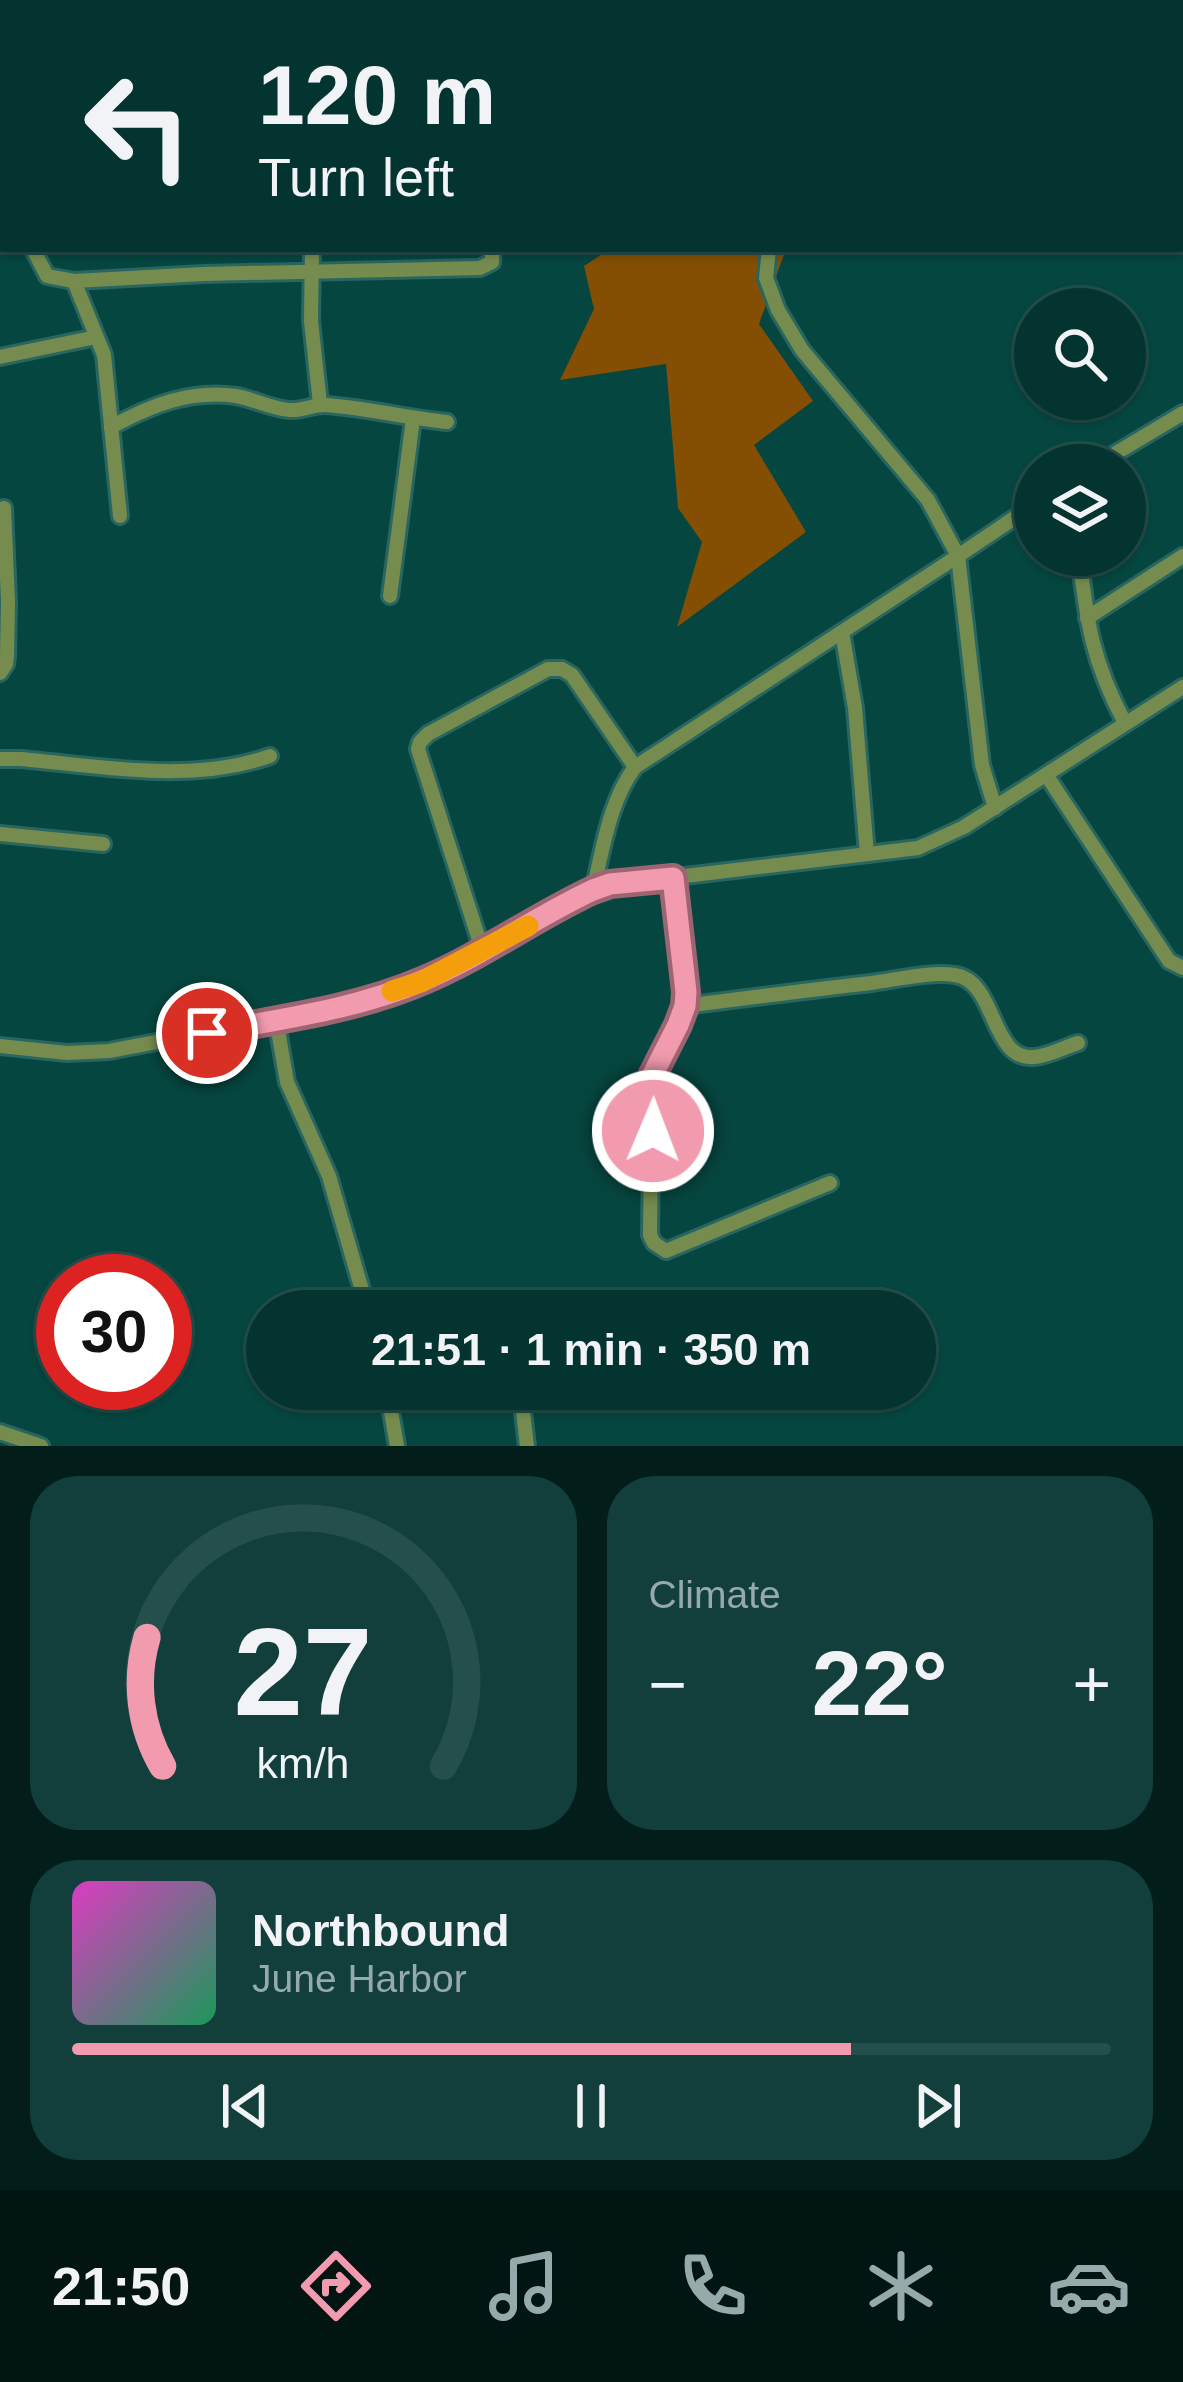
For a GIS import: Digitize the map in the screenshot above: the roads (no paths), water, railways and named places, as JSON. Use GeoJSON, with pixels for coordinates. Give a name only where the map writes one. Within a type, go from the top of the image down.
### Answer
{"type":"FeatureCollection","features":[{"type":"Feature","properties":{"kind":"street"},"geometry":{"type":"LineString","coordinates":[[34,252],[46,276],[74,281],[480,268],[492,262],[492,252]]}},
{"type":"Feature","properties":{"kind":"street"},"geometry":{"type":"LineString","coordinates":[[312,252],[311,321],[320,404]]}},
{"type":"Feature","properties":{"kind":"street"},"geometry":{"type":"LineString","coordinates":[[769,252],[766,278],[802,350],[928,500],[958,556],[982,766],[995,808]]}},
{"type":"Feature","properties":{"kind":"street"},"geometry":{"type":"LineString","coordinates":[[74,281],[104,355],[120,516]]}},
{"type":"Feature","properties":{"kind":"street"},"geometry":{"type":"LineString","coordinates":[[0,357],[96,337]]}},
{"type":"Feature","properties":{"kind":"street"},"geometry":{"type":"LineString","coordinates":[[111,427],[148,407],[184,396],[236,396],[296,411],[320,404],[447,422]]}},
{"type":"Feature","properties":{"kind":"street"},"geometry":{"type":"LineString","coordinates":[[1131,444],[1183,413]]}},
{"type":"Feature","properties":{"kind":"street"},"geometry":{"type":"LineString","coordinates":[[390,596],[412,419]]}},
{"type":"Feature","properties":{"kind":"street"},"geometry":{"type":"LineString","coordinates":[[0,674],[7,657],[4,508]]}},
{"type":"Feature","properties":{"kind":"street"},"geometry":{"type":"LineString","coordinates":[[593,890],[613,811],[635,767],[1014,518]]}},
{"type":"Feature","properties":{"kind":"street"},"geometry":{"type":"LineString","coordinates":[[1087,618],[1183,556]]}},
{"type":"Feature","properties":{"kind":"street"},"geometry":{"type":"LineString","coordinates":[[1082,576],[1089,636],[1105,685],[1125,723]]}},
{"type":"Feature","properties":{"kind":"street"},"geometry":{"type":"LineString","coordinates":[[842,632],[855,708],[867,854]]}},
{"type":"Feature","properties":{"kind":"street"},"geometry":{"type":"LineString","coordinates":[[483,952],[418,749],[420,742],[548,669],[562,669],[572,675],[635,767]]}},
{"type":"Feature","properties":{"kind":"street"},"geometry":{"type":"LineString","coordinates":[[0,1046],[67,1053],[109,1051],[332,1009],[421,982],[610,884],[918,848],[995,808],[1180,693]]}},
{"type":"Feature","properties":{"kind":"street"},"geometry":{"type":"LineString","coordinates":[[0,760],[155,770],[229,767],[270,756]]}},
{"type":"Feature","properties":{"kind":"street"},"geometry":{"type":"LineString","coordinates":[[1047,776],[1168,961],[1183,968]]}},
{"type":"Feature","properties":{"kind":"street"},"geometry":{"type":"LineString","coordinates":[[0,834],[103,844]]}},
{"type":"Feature","properties":{"kind":"street"},"geometry":{"type":"LineString","coordinates":[[673,878],[686,992],[685,1006],[650,1089],[650,1235],[654,1243],[666,1251],[830,1183]]}},
{"type":"Feature","properties":{"kind":"street"},"geometry":{"type":"LineString","coordinates":[[685,1006],[957,975],[982,996],[1008,1047],[1019,1055],[1034,1058],[1078,1043]]}},
{"type":"Feature","properties":{"kind":"street"},"geometry":{"type":"LineString","coordinates":[[276,1019],[287,1082],[329,1176],[362,1290]]}},
{"type":"Feature","properties":{"kind":"street"},"geometry":{"type":"LineString","coordinates":[[391,1410],[397,1446]]}},
{"type":"Feature","properties":{"kind":"street"},"geometry":{"type":"LineString","coordinates":[[523,1412],[527,1446]]}},
{"type":"Feature","properties":{"kind":"street"},"geometry":{"type":"LineString","coordinates":[[0,1432],[41,1446]]}}]}
